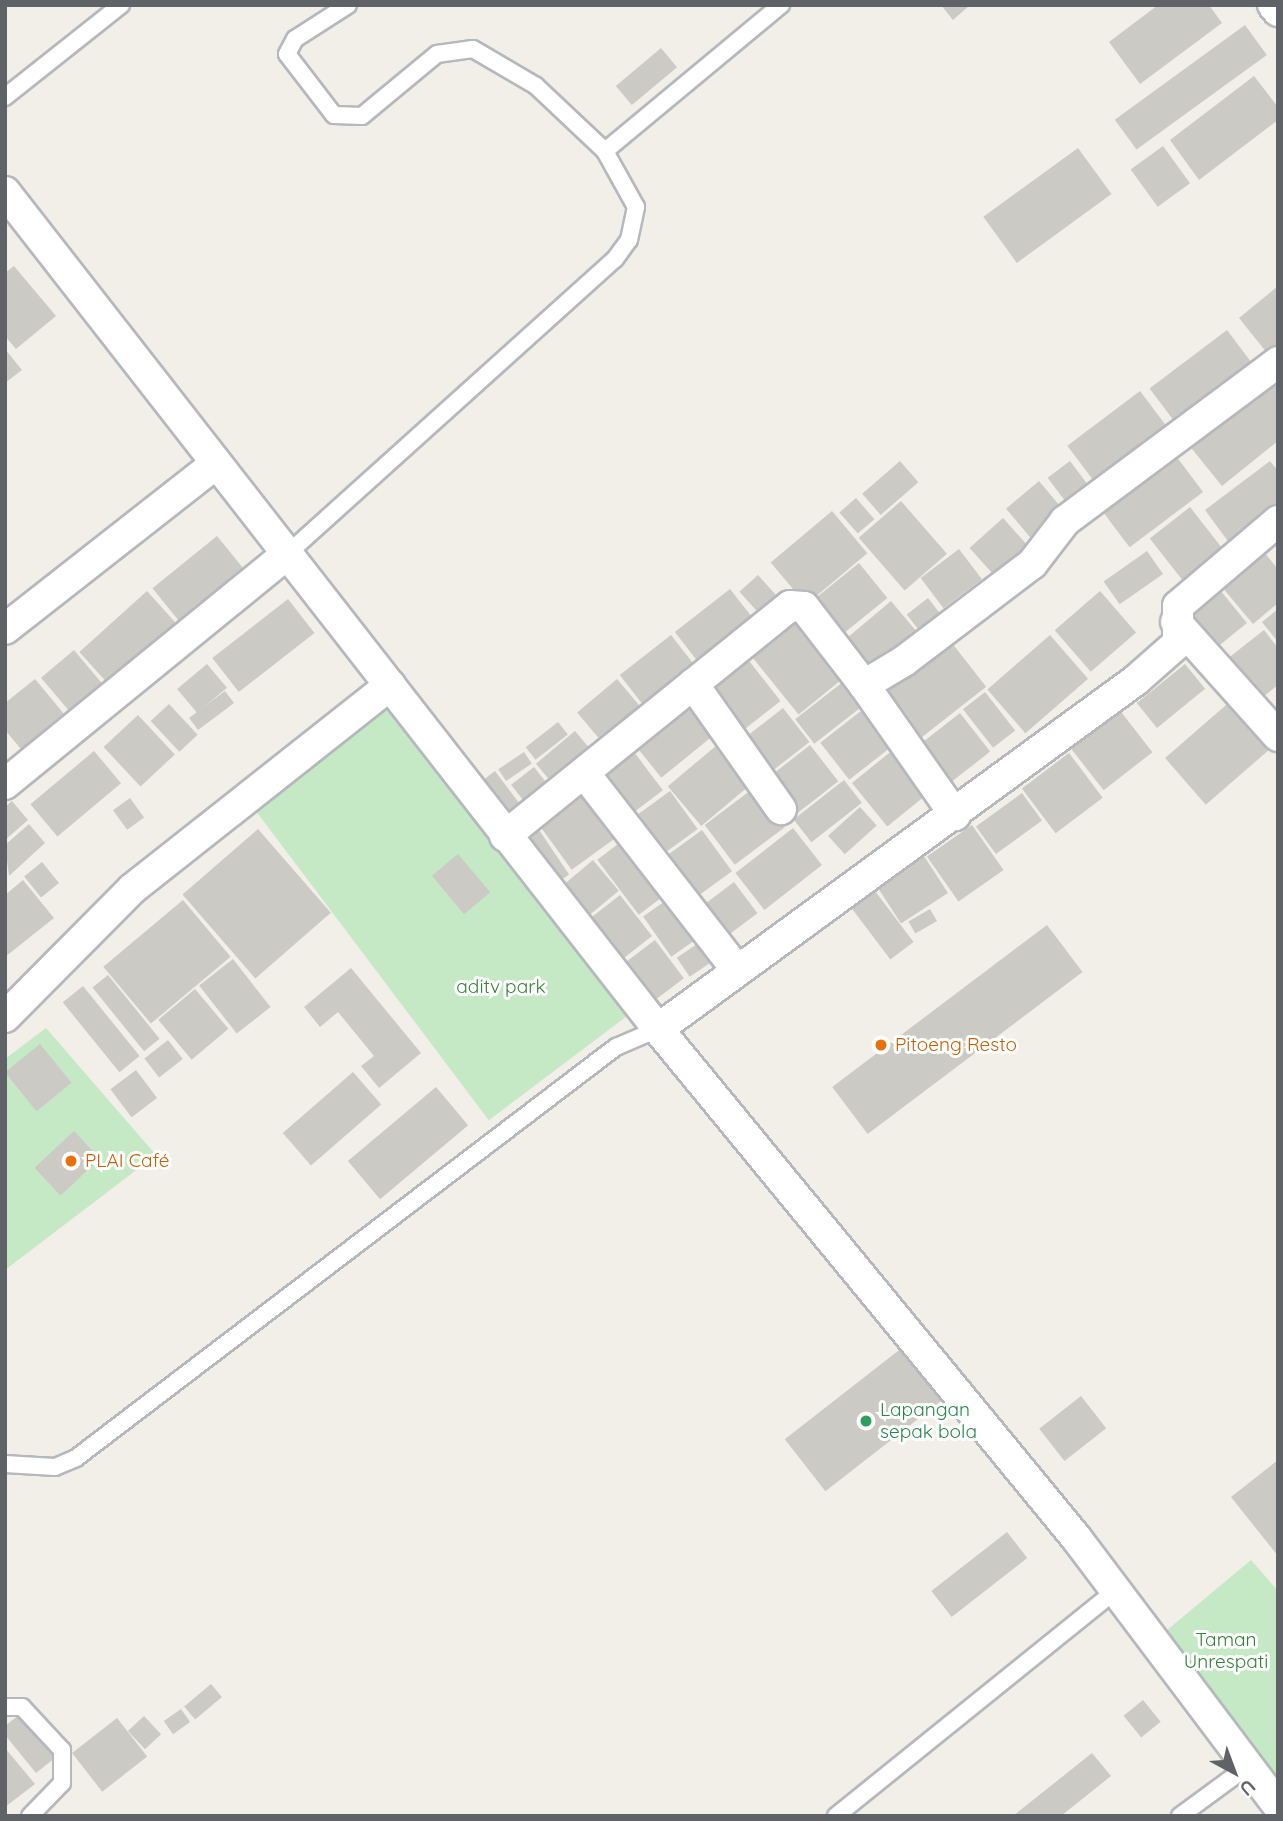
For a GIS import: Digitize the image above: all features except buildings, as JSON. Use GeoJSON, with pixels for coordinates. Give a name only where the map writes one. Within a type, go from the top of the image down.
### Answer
{"type":"FeatureCollection","features":[{"type":"Feature","properties":{"kind":"street"},"geometry":{"type":"LineString","coordinates":[[1273,5],[1278,11]]}},
{"type":"Feature","properties":{"kind":"street"},"geometry":{"type":"LineString","coordinates":[[5,192],[214,465],[390,685],[658,1029],[1116,1590],[1278,1806]]}},
{"type":"Feature","properties":{"kind":"street"},"geometry":{"type":"LineString","coordinates":[[864,685],[1032,564],[1065,521],[1278,362]]}},
{"type":"Feature","properties":{"kind":"street"},"geometry":{"type":"LineString","coordinates":[[5,629],[214,465]]}},
{"type":"Feature","properties":{"kind":"street"},"geometry":{"type":"LineString","coordinates":[[658,1029],[955,815],[1136,680],[1178,643],[1178,606],[1278,521]]}},
{"type":"Feature","properties":{"kind":"street"},"geometry":{"type":"LineString","coordinates":[[5,784],[285,556]]}},
{"type":"Feature","properties":{"kind":"street"},"geometry":{"type":"LineString","coordinates":[[505,836],[585,774],[692,684],[797,603],[864,685],[955,815]]}},
{"type":"Feature","properties":{"kind":"street"},"geometry":{"type":"LineString","coordinates":[[1176,622],[1278,736]]}},
{"type":"Feature","properties":{"kind":"street"},"geometry":{"type":"LineString","coordinates":[[692,684],[780,809]]}},
{"type":"Feature","properties":{"kind":"street"},"geometry":{"type":"LineString","coordinates":[[5,1017],[132,889],[390,685]]}},
{"type":"Feature","properties":{"kind":"street"},"geometry":{"type":"LineString","coordinates":[[585,774],[738,971]]}},
{"type":"Feature","properties":{"kind":"lane"},"geometry":{"type":"LineString","coordinates":[[5,97],[121,5]]}},
{"type":"Feature","properties":{"kind":"lane"},"geometry":{"type":"LineString","coordinates":[[285,556],[622,250],[636,207],[605,151],[536,86],[473,49],[437,54],[354,119],[334,115],[287,54],[295,38],[348,5]]}},
{"type":"Feature","properties":{"kind":"lane"},"geometry":{"type":"LineString","coordinates":[[605,151],[781,5]]}},
{"type":"Feature","properties":{"kind":"lane"},"geometry":{"type":"LineString","coordinates":[[5,1464],[55,1467],[76,1458],[616,1047],[658,1029]]}},
{"type":"Feature","properties":{"kind":"lane"},"geometry":{"type":"LineString","coordinates":[[836,1816],[1116,1590]]}},
{"type":"Feature","properties":{"kind":"lane"},"geometry":{"type":"LineString","coordinates":[[5,1707],[22,1707],[62,1750],[62,1783],[30,1816]]}},
{"type":"Feature","properties":{"kind":"lane"},"geometry":{"type":"LineString","coordinates":[[1180,1816],[1248,1766]]}},
{"type":"Feature","properties":{"kind":"green space","name":"aditv park"},"geometry":{"type":"Polygon","coordinates":[[[380,680],[631,1013],[489,1120],[238,787],[380,680]]]}},
{"type":"Feature","properties":{"kind":"green space"},"geometry":{"type":"Polygon","coordinates":[[[46,1028],[156,1155],[5,1270],[5,1059],[46,1028]]]}},
{"type":"Feature","properties":{"kind":"green space","name":"Taman Unrespati"},"geometry":{"type":"Polygon","coordinates":[[[1251,1560],[1278,1591],[1278,1806],[1154,1641],[1251,1560]]]}},
{"type":"Feature","properties":{"kind":"place","name":"Pitoeng Resto"},"geometry":{"type":"Point","coordinates":[881,1045]}},
{"type":"Feature","properties":{"kind":"place","name":"PLAI Café"},"geometry":{"type":"Point","coordinates":[71,1161]}},
{"type":"Feature","properties":{"kind":"place","name":"Lapangan sepak bola"},"geometry":{"type":"Point","coordinates":[866,1421]}}]}
